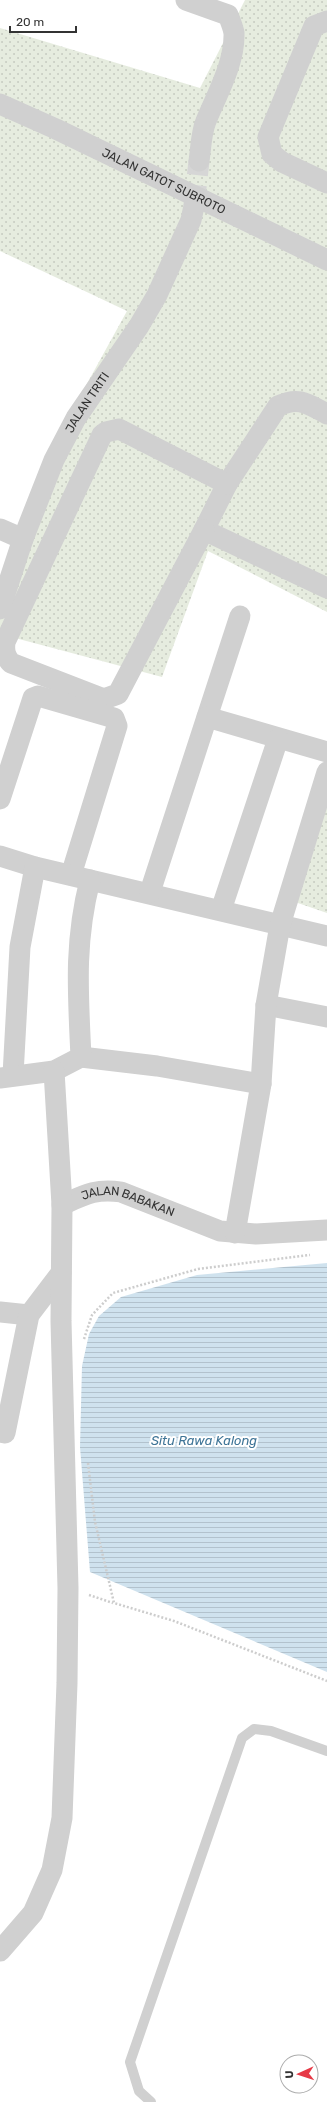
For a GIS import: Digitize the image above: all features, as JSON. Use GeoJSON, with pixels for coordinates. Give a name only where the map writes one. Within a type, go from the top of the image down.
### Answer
{"type":"FeatureCollection","features":[{"type":"Feature","properties":{"kind":"street"},"geometry":{"type":"LineString","coordinates":[[186,0],[206,3],[228,15],[234,32],[230,56],[217,100],[205,122],[199,160]]}},
{"type":"Feature","properties":{"kind":"street"},"geometry":{"type":"LineString","coordinates":[[327,21],[314,26],[268,138],[272,154],[282,162],[327,183]]}},
{"type":"Feature","properties":{"kind":"street","name":"JALAN GATOT SUBROTO"},"geometry":{"type":"LineString","coordinates":[[0,104],[63,132],[327,260]]}},
{"type":"Feature","properties":{"kind":"street","name":"JALAN TRITI"},"geometry":{"type":"LineString","coordinates":[[0,609],[23,539],[54,460],[76,418],[139,326],[156,295],[188,227],[194,206]]}},
{"type":"Feature","properties":{"kind":"street"},"geometry":{"type":"LineString","coordinates":[[227,484],[119,429],[106,432],[102,435],[5,642],[4,650],[6,657],[11,663],[104,699],[118,694],[227,484],[278,406],[290,401],[306,403],[327,414]]}},
{"type":"Feature","properties":{"kind":"street"},"geometry":{"type":"LineString","coordinates":[[0,529],[23,539]]}},
{"type":"Feature","properties":{"kind":"street"},"geometry":{"type":"LineString","coordinates":[[204,530],[327,588]]}},
{"type":"Feature","properties":{"kind":"street"},"geometry":{"type":"LineString","coordinates":[[150,892],[240,616]]}},
{"type":"Feature","properties":{"kind":"street"},"geometry":{"type":"LineString","coordinates":[[0,799],[33,698],[38,696],[114,718],[117,726],[80,877],[83,907],[78,942],[81,1057]]}},
{"type":"Feature","properties":{"kind":"street"},"geometry":{"type":"LineString","coordinates":[[207,717],[278,739],[327,752]]}},
{"type":"Feature","properties":{"kind":"street"},"geometry":{"type":"LineString","coordinates":[[221,910],[278,739]]}},
{"type":"Feature","properties":{"kind":"street"},"geometry":{"type":"LineString","coordinates":[[235,1233],[261,1084],[266,1005],[280,925],[327,772]]}},
{"type":"Feature","properties":{"kind":"street"},"geometry":{"type":"LineString","coordinates":[[0,856],[35,866],[150,892],[327,936]]}},
{"type":"Feature","properties":{"kind":"street"},"geometry":{"type":"LineString","coordinates":[[35,866],[20,947],[6,1076],[54,1071],[81,1057],[157,1066],[261,1084]]}},
{"type":"Feature","properties":{"kind":"street"},"geometry":{"type":"LineString","coordinates":[[266,1005],[327,1017]]}},
{"type":"Feature","properties":{"kind":"street","name":"JALAN BABAKAN"},"geometry":{"type":"LineString","coordinates":[[54,1071],[62,1205],[90,1192],[105,1190],[121,1192],[220,1231],[256,1234],[327,1230]]}},
{"type":"Feature","properties":{"kind":"street"},"geometry":{"type":"LineString","coordinates":[[0,1952],[33,1913],[52,1870],[62,1818],[67,1691],[68,1588],[61,1273],[62,1205]]}},
{"type":"Feature","properties":{"kind":"street"},"geometry":{"type":"LineString","coordinates":[[0,1432],[5,1433],[29,1315],[61,1273]]}},
{"type":"Feature","properties":{"kind":"street"},"geometry":{"type":"LineString","coordinates":[[0,1312],[29,1315]]}},
{"type":"Feature","properties":{"kind":"lane"},"geometry":{"type":"LineString","coordinates":[[151,2102],[140,2091],[130,2062],[242,1738],[254,1729],[271,1731],[327,1751]]}},
{"type":"Feature","properties":{"kind":"path"},"geometry":{"type":"LineString","coordinates":[[82,1344],[92,1315],[113,1293],[198,1269],[312,1254]]}},
{"type":"Feature","properties":{"kind":"path"},"geometry":{"type":"LineString","coordinates":[[88,1462],[95,1522],[114,1603],[174,1620],[327,1680]]}},
{"type":"Feature","properties":{"kind":"shaded area"},"geometry":{"type":"Polygon","coordinates":[[[245,0],[327,0],[327,612],[208,551],[162,677],[0,634],[0,597],[41,467],[127,311],[0,251],[0,28],[200,88],[245,0]]]}},
{"type":"Feature","properties":{"kind":"shaded area"},"geometry":{"type":"Polygon","coordinates":[[[327,794],[327,913],[295,902],[327,794]]]}},
{"type":"Feature","properties":{"kind":"water","name":"Situ Rawa Kalong"},"geometry":{"type":"Polygon","coordinates":[[[327,1263],[327,1672],[90,1572],[80,1447],[82,1366],[89,1334],[99,1316],[121,1297],[197,1275],[327,1263]]]}},
{"type":"Feature","properties":{"kind":"tunnel"},"geometry":{"type":"LineString","coordinates":[[194,206],[199,161]]}}]}
